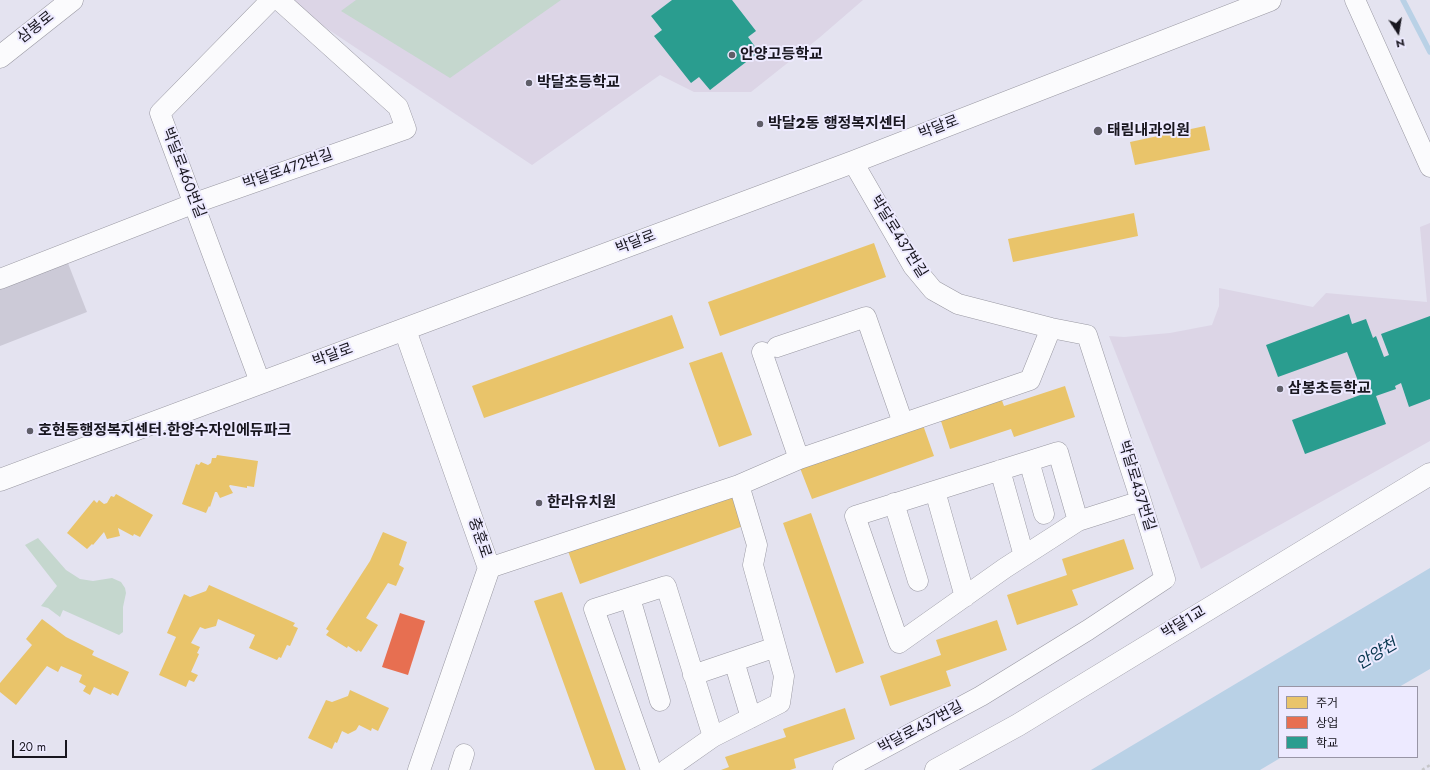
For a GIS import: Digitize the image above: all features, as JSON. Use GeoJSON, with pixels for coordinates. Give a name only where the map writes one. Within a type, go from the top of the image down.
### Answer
{"type":"FeatureCollection","features":[{"type":"Feature","properties":{"kind":"street","name":"삼봉로"},"geometry":{"type":"LineString","coordinates":[[0,57],[72,0]]}},
{"type":"Feature","properties":{"kind":"street","name":"박달로460번길"},"geometry":{"type":"LineString","coordinates":[[260,382],[195,203],[160,113],[271,0]]}},
{"type":"Feature","properties":{"kind":"street","name":"박달로472번길"},"geometry":{"type":"LineString","coordinates":[[0,279],[195,203],[406,129],[398,107],[279,0]]}},
{"type":"Feature","properties":{"kind":"street","name":"박달로"},"geometry":{"type":"LineString","coordinates":[[0,480],[853,162],[1270,0]]}},
{"type":"Feature","properties":{"kind":"street"},"geometry":{"type":"LineString","coordinates":[[1355,0],[1430,167]]}},
{"type":"Feature","properties":{"kind":"street","name":"박달로437번길"},"geometry":{"type":"LineString","coordinates":[[843,770],[981,696],[1088,630],[1165,579],[1087,335],[1051,328],[958,304],[933,290],[913,266],[853,162]]}},
{"type":"Feature","properties":{"kind":"street"},"geometry":{"type":"LineString","coordinates":[[799,459],[770,350],[866,317],[903,423]]}},
{"type":"Feature","properties":{"kind":"street"},"geometry":{"type":"LineString","coordinates":[[489,568],[739,485],[799,459],[1030,380],[1051,328]]}},
{"type":"Feature","properties":{"kind":"street","name":"충훈로"},"geometry":{"type":"LineString","coordinates":[[405,330],[489,568],[420,770]]}},
{"type":"Feature","properties":{"kind":"street"},"geometry":{"type":"LineString","coordinates":[[1078,521],[1058,452],[855,516],[899,643],[1024,556],[1078,521],[1141,501]]}},
{"type":"Feature","properties":{"kind":"street"},"geometry":{"type":"LineString","coordinates":[[1029,461],[1044,514]]}},
{"type":"Feature","properties":{"kind":"street"},"geometry":{"type":"LineString","coordinates":[[1000,470],[1024,556]]}},
{"type":"Feature","properties":{"kind":"street","name":"박달1교"},"geometry":{"type":"LineString","coordinates":[[936,770],[1018,725],[1430,474]]}},
{"type":"Feature","properties":{"kind":"street"},"geometry":{"type":"LineString","coordinates":[[666,770],[713,737],[780,703],[784,676],[753,565],[757,545],[739,485]]}},
{"type":"Feature","properties":{"kind":"street"},"geometry":{"type":"LineString","coordinates":[[935,491],[965,597]]}},
{"type":"Feature","properties":{"kind":"street"},"geometry":{"type":"LineString","coordinates":[[894,503],[918,581]]}},
{"type":"Feature","properties":{"kind":"street"},"geometry":{"type":"LineString","coordinates":[[651,770],[594,609],[666,586],[713,737]]}},
{"type":"Feature","properties":{"kind":"street"},"geometry":{"type":"LineString","coordinates":[[630,598],[660,701]]}},
{"type":"Feature","properties":{"kind":"street"},"geometry":{"type":"LineString","coordinates":[[693,675],[776,647]]}},
{"type":"Feature","properties":{"kind":"street"},"geometry":{"type":"LineString","coordinates":[[734,661],[751,718]]}},
{"type":"Feature","properties":{"kind":"path"},"geometry":{"type":"LineString","coordinates":[[1422,770],[1430,765]]}},
{"type":"Feature","properties":{"kind":"shaded area","name":"박달초등학교"},"geometry":{"type":"Polygon","coordinates":[[[293,0],[863,0],[819,38],[751,92],[694,92],[660,75],[532,165],[299,10],[293,0]]]}},
{"type":"Feature","properties":{"kind":"shaded area","name":"삼봉초등학교"},"geometry":{"type":"Polygon","coordinates":[[[1430,223],[1430,441],[1201,569],[1109,336],[1124,337],[1170,333],[1212,325],[1219,306],[1219,288],[1313,307],[1326,293],[1427,302],[1420,227],[1430,223]]]}},
{"type":"Feature","properties":{"kind":"green space"},"geometry":{"type":"Polygon","coordinates":[[[356,0],[561,0],[450,78],[341,11],[356,0]]]}},
{"type":"Feature","properties":{"kind":"green space"},"geometry":{"type":"Polygon","coordinates":[[[38,538],[66,570],[80,579],[93,581],[112,578],[121,582],[126,593],[123,607],[123,632],[119,635],[63,610],[60,617],[48,608],[41,606],[57,586],[25,545],[38,538]]]}},
{"type":"Feature","properties":{"kind":"water","name":"안양천"},"geometry":{"type":"Polygon","coordinates":[[[1430,568],[1430,669],[1401,686],[1278,686],[1278,758],[1280,758],[1260,770],[1091,770],[1430,568]]]}},
{"type":"Feature","properties":{"kind":"building: 주거"},"geometry":{"type":"Polygon","coordinates":[[[1205,126],[1210,150],[1135,165],[1130,142],[1205,126]]]}},
{"type":"Feature","properties":{"kind":"building: 주거"},"geometry":{"type":"Polygon","coordinates":[[[1134,213],[1138,236],[1013,262],[1008,239],[1134,213]]]}},
{"type":"Feature","properties":{"kind":"building: 주거"},"geometry":{"type":"Polygon","coordinates":[[[874,243],[886,277],[720,336],[708,302],[874,243]]]}},
{"type":"Feature","properties":{"kind":"building: 주거"},"geometry":{"type":"Polygon","coordinates":[[[672,315],[684,348],[484,418],[472,386],[672,315]]]}},
{"type":"Feature","properties":{"kind":"building: 주거"},"geometry":{"type":"Polygon","coordinates":[[[722,352],[752,435],[719,447],[689,363],[722,352]]]}},
{"type":"Feature","properties":{"kind":"building: 주거"},"geometry":{"type":"Polygon","coordinates":[[[1065,386],[1075,417],[1014,437],[1011,429],[950,449],[940,418],[1001,398],[1004,406],[1065,386]]]}},
{"type":"Feature","properties":{"kind":"building: 주거"},"geometry":{"type":"Polygon","coordinates":[[[923,425],[934,456],[812,499],[800,468],[923,425]]]}},
{"type":"Feature","properties":{"kind":"building: 주거"},"geometry":{"type":"Polygon","coordinates":[[[217,455],[258,461],[254,487],[247,486],[247,488],[230,485],[229,486],[233,493],[220,498],[217,492],[215,492],[210,507],[209,506],[206,513],[182,504],[196,464],[199,465],[201,462],[208,465],[211,463],[212,458],[216,458],[217,455]]]}},
{"type":"Feature","properties":{"kind":"building: 주거"},"geometry":{"type":"Polygon","coordinates":[[[734,492],[746,525],[580,584],[568,551],[734,492]]]}},
{"type":"Feature","properties":{"kind":"building: 주거"},"geometry":{"type":"Polygon","coordinates":[[[116,494],[153,515],[140,537],[134,534],[133,536],[118,528],[120,536],[107,539],[104,532],[93,545],[92,544],[87,549],[67,533],[94,500],[97,503],[99,500],[104,504],[107,503],[111,496],[114,497],[116,494]]]}},
{"type":"Feature","properties":{"kind":"building: 주거"},"geometry":{"type":"Polygon","coordinates":[[[811,513],[864,663],[836,673],[783,523],[811,513]]]}},
{"type":"Feature","properties":{"kind":"building: 주거"},"geometry":{"type":"Polygon","coordinates":[[[383,532],[407,542],[399,565],[404,568],[396,586],[388,583],[366,618],[378,625],[361,652],[358,650],[357,652],[348,646],[347,648],[326,635],[329,631],[326,629],[370,561],[383,532]]]}},
{"type":"Feature","properties":{"kind":"building: 주거"},"geometry":{"type":"Polygon","coordinates":[[[1124,539],[1134,569],[1072,590],[1078,605],[1017,625],[1007,595],[1067,575],[1062,559],[1124,539]]]}},
{"type":"Feature","properties":{"kind":"building: 주거"},"geometry":{"type":"Polygon","coordinates":[[[209,585],[295,623],[293,626],[298,628],[290,646],[287,645],[281,658],[279,657],[277,660],[249,648],[255,635],[218,619],[216,626],[205,629],[200,627],[191,643],[200,647],[197,653],[199,654],[191,672],[198,675],[194,682],[189,680],[186,687],[159,675],[176,637],[167,633],[184,594],[190,597],[206,591],[209,585]]]}},
{"type":"Feature","properties":{"kind":"building: 주거"},"geometry":{"type":"Polygon","coordinates":[[[562,592],[626,770],[595,770],[534,601],[562,592]]]}},
{"type":"Feature","properties":{"kind":"building: 주거"},"geometry":{"type":"Polygon","coordinates":[[[42,619],[66,637],[94,651],[92,655],[129,672],[118,696],[112,693],[111,695],[94,687],[90,695],[83,691],[86,686],[79,682],[82,675],[61,666],[58,672],[47,666],[16,705],[0,692],[0,683],[32,645],[26,639],[42,619]]]}},
{"type":"Feature","properties":{"kind":"building: 주거"},"geometry":{"type":"Polygon","coordinates":[[[997,620],[1007,650],[946,671],[951,686],[890,706],[880,676],[941,655],[936,640],[997,620]]]}},
{"type":"Feature","properties":{"kind":"building: 주거"},"geometry":{"type":"Polygon","coordinates":[[[350,690],[389,708],[378,731],[372,728],[371,731],[359,725],[356,730],[348,734],[342,731],[337,743],[335,742],[332,749],[308,738],[326,700],[332,702],[348,696],[350,690]]]}},
{"type":"Feature","properties":{"kind":"building: 주거"},"geometry":{"type":"Polygon","coordinates":[[[845,708],[855,739],[794,759],[796,768],[790,770],[721,770],[729,767],[725,757],[786,737],[783,729],[845,708]]]}},
{"type":"Feature","properties":{"kind":"building: 상업"},"geometry":{"type":"Polygon","coordinates":[[[400,613],[425,621],[408,675],[382,667],[400,613]]]}},
{"type":"Feature","properties":{"kind":"building: 학교"},"geometry":{"type":"Polygon","coordinates":[[[672,0],[732,0],[756,31],[748,37],[759,52],[710,90],[699,77],[691,83],[654,36],[662,30],[651,16],[672,0]]]}},
{"type":"Feature","properties":{"kind":"building: 학교"},"geometry":{"type":"Polygon","coordinates":[[[1349,314],[1352,324],[1366,319],[1373,338],[1376,336],[1384,357],[1389,355],[1381,334],[1430,316],[1430,399],[1409,407],[1401,383],[1395,386],[1396,389],[1376,396],[1386,424],[1305,454],[1292,420],[1363,394],[1347,352],[1278,377],[1266,345],[1349,314]]]}},
{"type":"Feature","properties":{"kind":"building: 기타"},"geometry":{"type":"Polygon","coordinates":[[[64,253],[87,312],[0,346],[0,279],[64,253]]]}},
{"type":"Feature","properties":{"kind":"waterway"},"geometry":{"type":"LineString","coordinates":[[1403,0],[1430,52]]}},
{"type":"Feature","properties":{"kind":"place","name":"안양고등학교"},"geometry":{"type":"Point","coordinates":[732,55]}},
{"type":"Feature","properties":{"kind":"place","name":"박달초등학교"},"geometry":{"type":"Point","coordinates":[529,83]}},
{"type":"Feature","properties":{"kind":"place","name":"박달2동 행정복지센터"},"geometry":{"type":"Point","coordinates":[760,124]}},
{"type":"Feature","properties":{"kind":"place","name":"태림내과의원"},"geometry":{"type":"Point","coordinates":[1098,131]}},
{"type":"Feature","properties":{"kind":"place","name":"삼봉초등학교"},"geometry":{"type":"Point","coordinates":[1280,389]}},
{"type":"Feature","properties":{"kind":"place","name":"호현동행정복지센터.한양수자인에듀파크"},"geometry":{"type":"Point","coordinates":[30,431]}},
{"type":"Feature","properties":{"kind":"place","name":"한라유치원"},"geometry":{"type":"Point","coordinates":[539,503]}}]}
